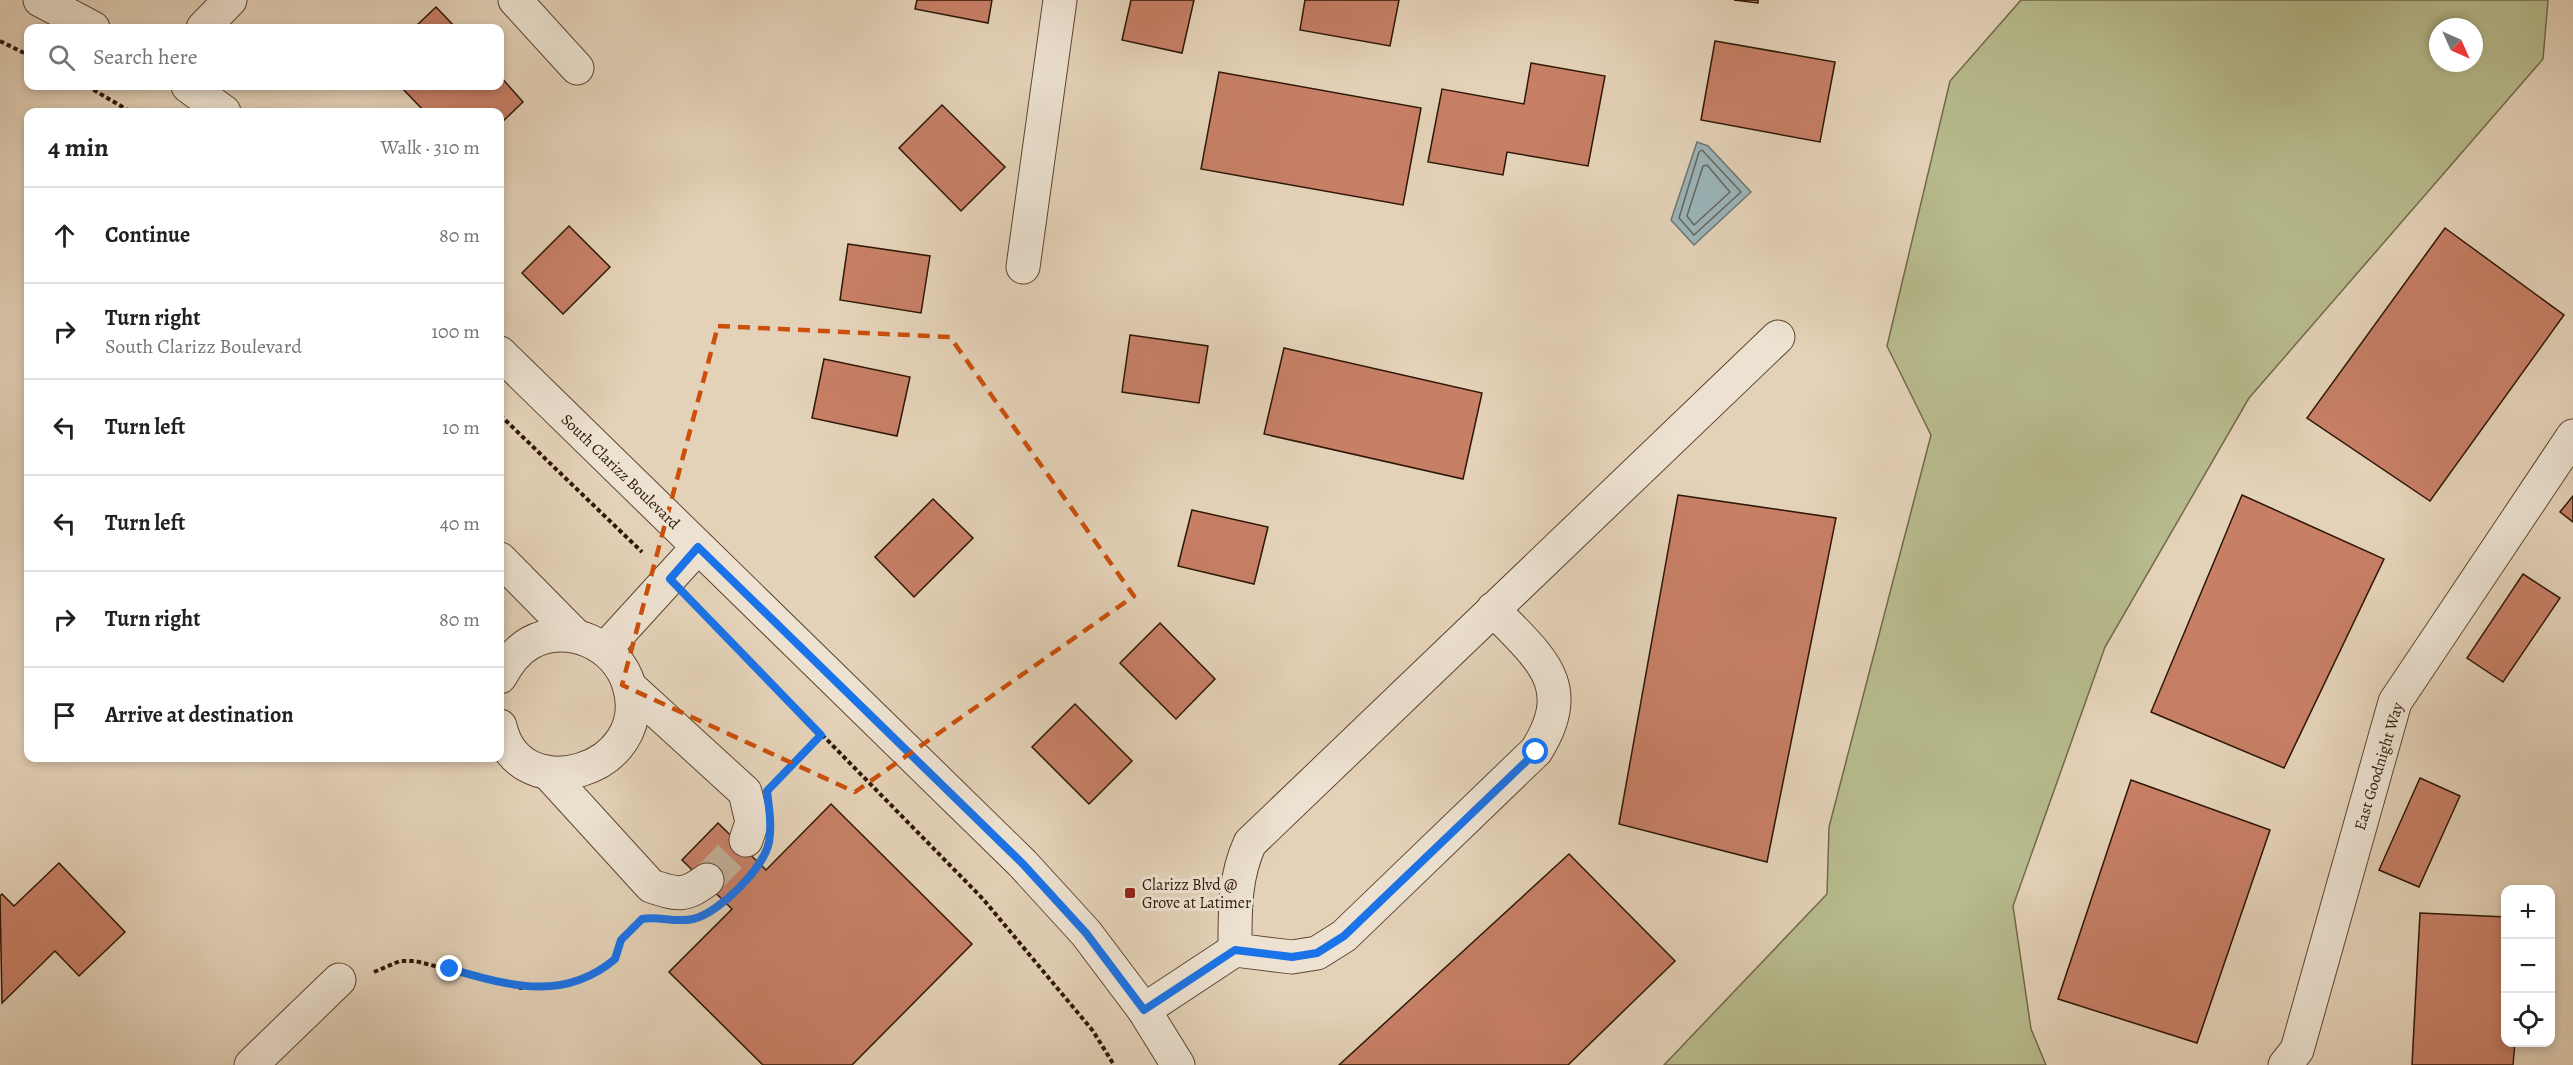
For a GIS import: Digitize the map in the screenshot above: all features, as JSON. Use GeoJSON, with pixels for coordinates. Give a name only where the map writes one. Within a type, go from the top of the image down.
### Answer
{"type":"FeatureCollection","features":[{"type":"Feature","properties":{"kind":"street"},"geometry":{"type":"LineString","coordinates":[[40,0],[85,24]]}},
{"type":"Feature","properties":{"kind":"street"},"geometry":{"type":"LineString","coordinates":[[207,24],[230,0]]}},
{"type":"Feature","properties":{"kind":"street"},"geometry":{"type":"LineString","coordinates":[[515,0],[577,68]]}},
{"type":"Feature","properties":{"kind":"street"},"geometry":{"type":"LineString","coordinates":[[1023,267],[1060,0]]}},
{"type":"Feature","properties":{"kind":"street"},"geometry":{"type":"LineString","coordinates":[[194,90],[218,108]]}},
{"type":"Feature","properties":{"kind":"street"},"geometry":{"type":"LineString","coordinates":[[1235,950],[1235,891],[1241,862],[1250,843],[1778,337]]}},
{"type":"Feature","properties":{"kind":"street","name":"South Clarizz Boulevard"},"geometry":{"type":"LineString","coordinates":[[504,357],[1022,863],[1086,933],[1144,1010],[1178,1065]]}},
{"type":"Feature","properties":{"kind":"street","name":"East Goodnight Way"},"geometry":{"type":"LineString","coordinates":[[2285,1065],[2296,1050],[2396,702],[2573,436]]}},
{"type":"Feature","properties":{"kind":"street"},"geometry":{"type":"LineString","coordinates":[[605,649],[698,547]]}},
{"type":"Feature","properties":{"kind":"street"},"geometry":{"type":"LineString","coordinates":[[504,563],[576,636],[605,649],[624,670],[630,687],[632,710],[626,733],[613,752],[594,767],[571,774],[547,772],[530,766],[514,754],[504,740]]}},
{"type":"Feature","properties":{"kind":"street"},"geometry":{"type":"LineString","coordinates":[[1144,1010],[1235,950],[1292,957],[1317,953],[1344,936],[1536,752],[1550,730],[1555,708],[1552,683],[1545,664],[1493,609]]}},
{"type":"Feature","properties":{"kind":"street"},"geometry":{"type":"LineString","coordinates":[[504,670],[512,657],[530,643],[553,636],[576,636]]}},
{"type":"Feature","properties":{"kind":"street"},"geometry":{"type":"LineString","coordinates":[[630,687],[745,792],[752,822],[746,840]]}},
{"type":"Feature","properties":{"kind":"street"},"geometry":{"type":"LineString","coordinates":[[547,772],[651,886],[670,892],[690,892],[707,880]]}},
{"type":"Feature","properties":{"kind":"street"},"geometry":{"type":"LineString","coordinates":[[250,1065],[339,980]]}},
{"type":"Feature","properties":{"kind":"path"},"geometry":{"type":"LineString","coordinates":[[0,40],[24,53]]}},
{"type":"Feature","properties":{"kind":"path"},"geometry":{"type":"LineString","coordinates":[[94,90],[124,108]]}},
{"type":"Feature","properties":{"kind":"path"},"geometry":{"type":"LineString","coordinates":[[504,419],[670,579],[983,899],[1093,1031],[1114,1065]]}},
{"type":"Feature","properties":{"kind":"path"},"geometry":{"type":"LineString","coordinates":[[775,783],[821,735]]}},
{"type":"Feature","properties":{"kind":"path"},"geometry":{"type":"LineString","coordinates":[[339,980],[365,977],[400,961],[450,969],[521,988],[562,984],[588,977],[604,969],[615,959],[621,940],[642,919]]}},
{"type":"Feature","properties":{"kind":"highlighted area"},"geometry":{"type":"Polygon","coordinates":[[[718,326],[950,337],[1134,596],[855,792],[622,685],[718,326]]]}},
{"type":"Feature","properties":{"kind":"green space"},"geometry":{"type":"Polygon","coordinates":[[[2021,0],[2548,0],[2543,59],[2249,398],[2105,647],[2013,906],[2031,1029],[2046,1065],[1664,1065],[1827,894],[1829,827],[1931,435],[1887,346],[1950,81],[2021,0]]]}},
{"type":"Feature","properties":{"kind":"water"},"geometry":{"type":"Polygon","coordinates":[[[1697,142],[1708,146],[1751,192],[1694,245],[1671,220],[1697,142]]]}},
{"type":"Feature","properties":{"kind":"building"},"geometry":{"type":"Polygon","coordinates":[[[917,0],[992,0],[988,23],[915,9],[917,0]]]}},
{"type":"Feature","properties":{"kind":"building"},"geometry":{"type":"Polygon","coordinates":[[[1131,0],[1194,0],[1182,53],[1122,40],[1131,0]]]}},
{"type":"Feature","properties":{"kind":"building"},"geometry":{"type":"Polygon","coordinates":[[[1305,0],[1399,0],[1390,46],[1300,30],[1305,0]]]}},
{"type":"Feature","properties":{"kind":"building"},"geometry":{"type":"Polygon","coordinates":[[[1734,0],[1758,0],[1758,3],[1734,0]]]}},
{"type":"Feature","properties":{"kind":"building"},"geometry":{"type":"Polygon","coordinates":[[[436,7],[452,24],[418,24],[436,7]]]}},
{"type":"Feature","properties":{"kind":"building"},"geometry":{"type":"Polygon","coordinates":[[[1715,41],[1835,62],[1820,142],[1701,120],[1715,41]]]}},
{"type":"Feature","properties":{"kind":"building"},"geometry":{"type":"Polygon","coordinates":[[[1531,63],[1605,76],[1588,166],[1507,152],[1503,175],[1428,162],[1442,89],[1524,104],[1531,63]]]}},
{"type":"Feature","properties":{"kind":"building"},"geometry":{"type":"Polygon","coordinates":[[[1219,72],[1421,108],[1403,205],[1201,169],[1219,72]]]}},
{"type":"Feature","properties":{"kind":"building"},"geometry":{"type":"Polygon","coordinates":[[[504,81],[523,102],[504,120],[504,108],[421,108],[404,90],[504,90],[504,81]]]}},
{"type":"Feature","properties":{"kind":"building"},"geometry":{"type":"Polygon","coordinates":[[[942,105],[1005,167],[961,211],[899,148],[942,105]]]}},
{"type":"Feature","properties":{"kind":"building"},"geometry":{"type":"Polygon","coordinates":[[[569,226],[610,267],[563,314],[522,273],[569,226]]]}},
{"type":"Feature","properties":{"kind":"building"},"geometry":{"type":"Polygon","coordinates":[[[2445,228],[2564,315],[2430,501],[2307,418],[2445,228]]]}},
{"type":"Feature","properties":{"kind":"building"},"geometry":{"type":"Polygon","coordinates":[[[848,244],[930,256],[921,313],[840,300],[848,244]]]}},
{"type":"Feature","properties":{"kind":"building"},"geometry":{"type":"Polygon","coordinates":[[[1130,335],[1208,346],[1199,403],[1122,392],[1130,335]]]}},
{"type":"Feature","properties":{"kind":"building"},"geometry":{"type":"Polygon","coordinates":[[[1284,348],[1482,393],[1463,479],[1264,434],[1284,348]]]}},
{"type":"Feature","properties":{"kind":"building"},"geometry":{"type":"Polygon","coordinates":[[[824,359],[910,377],[897,436],[812,418],[824,359]]]}},
{"type":"Feature","properties":{"kind":"building"},"geometry":{"type":"Polygon","coordinates":[[[1678,495],[1836,518],[1767,862],[1619,824],[1678,495]]]}},
{"type":"Feature","properties":{"kind":"building"},"geometry":{"type":"Polygon","coordinates":[[[2242,495],[2384,559],[2284,768],[2151,712],[2242,495]]]}},
{"type":"Feature","properties":{"kind":"building"},"geometry":{"type":"Polygon","coordinates":[[[2573,496],[2573,522],[2560,512],[2573,496]]]}},
{"type":"Feature","properties":{"kind":"building"},"geometry":{"type":"Polygon","coordinates":[[[933,499],[973,538],[914,597],[875,557],[933,499]]]}},
{"type":"Feature","properties":{"kind":"building"},"geometry":{"type":"Polygon","coordinates":[[[1192,510],[1268,527],[1254,584],[1178,566],[1192,510]]]}},
{"type":"Feature","properties":{"kind":"building"},"geometry":{"type":"Polygon","coordinates":[[[2523,574],[2560,598],[2503,682],[2467,658],[2523,574]]]}},
{"type":"Feature","properties":{"kind":"building"},"geometry":{"type":"Polygon","coordinates":[[[1160,623],[1215,679],[1176,719],[1120,663],[1160,623]]]}},
{"type":"Feature","properties":{"kind":"building"},"geometry":{"type":"Polygon","coordinates":[[[1075,704],[1132,761],[1089,804],[1032,747],[1075,704]]]}},
{"type":"Feature","properties":{"kind":"building"},"geometry":{"type":"Polygon","coordinates":[[[2420,778],[2460,796],[2419,887],[2379,870],[2420,778]]]}},
{"type":"Feature","properties":{"kind":"building"},"geometry":{"type":"Polygon","coordinates":[[[2131,780],[2270,830],[2197,1043],[2058,999],[2131,780]]]}},
{"type":"Feature","properties":{"kind":"building"},"geometry":{"type":"Polygon","coordinates":[[[831,804],[972,944],[852,1065],[763,1065],[669,972],[732,909],[682,860],[718,823],[766,870],[831,804]]]}},
{"type":"Feature","properties":{"kind":"building"},"geometry":{"type":"Polygon","coordinates":[[[1569,854],[1675,961],[1568,1065],[1339,1065],[1569,854]]]}},
{"type":"Feature","properties":{"kind":"building"},"geometry":{"type":"Polygon","coordinates":[[[59,863],[125,932],[79,976],[55,951],[2,1003],[0,896],[2,894],[14,906],[59,863]]]}},
{"type":"Feature","properties":{"kind":"building"},"geometry":{"type":"Polygon","coordinates":[[[2420,913],[2501,917],[2501,1047],[2515,1047],[2513,1065],[2412,1065],[2420,913]]]}},
{"type":"Feature","properties":{"kind":"tunnel"},"geometry":{"type":"LineString","coordinates":[[707,880],[746,840]]}},
{"type":"Feature","properties":{"kind":"place","name":"Clarizz Blvd @ Grove at Latimer"},"geometry":{"type":"Point","coordinates":[1130,893]}},
{"type":"Feature","properties":{"kind":"route"},"geometry":{"type":"LineString","coordinates":[[450,969],[521,988],[562,984],[588,977],[604,969],[615,959],[621,940],[642,919],[673,921],[702,917],[730,896],[761,864],[769,844],[771,829],[767,791],[821,735],[670,579],[698,547],[1022,863],[1086,933],[1144,1010],[1235,950],[1292,957],[1317,953],[1344,936],[1536,752]]}}]}
